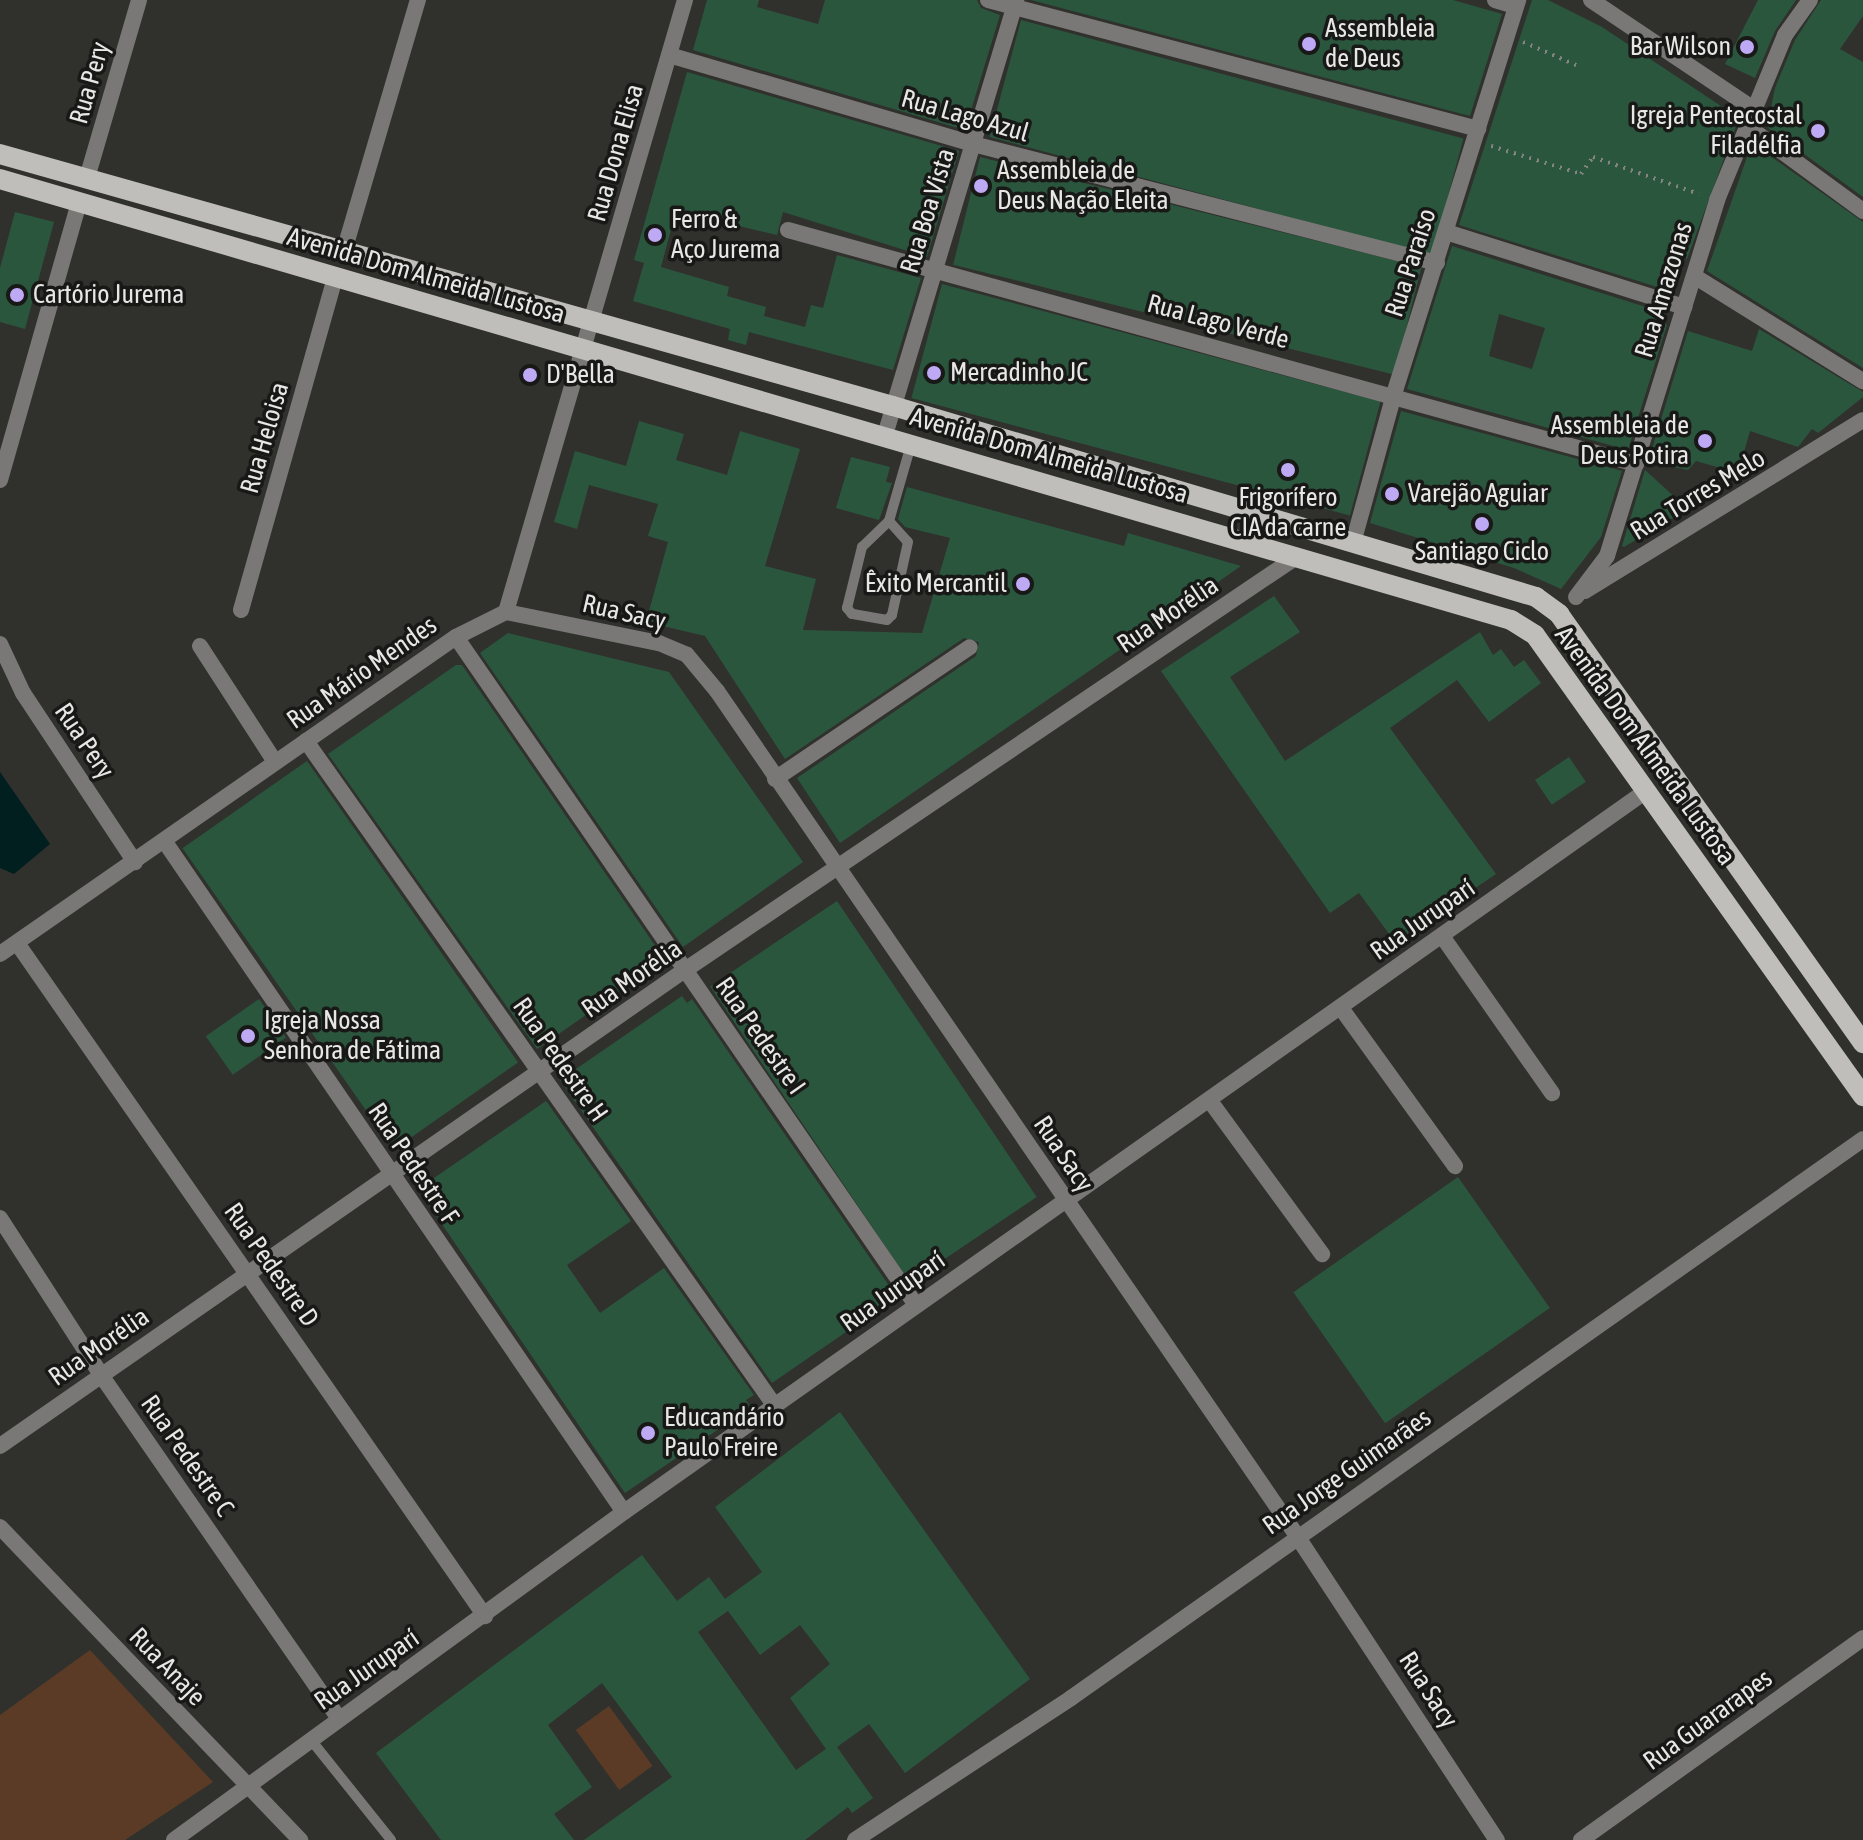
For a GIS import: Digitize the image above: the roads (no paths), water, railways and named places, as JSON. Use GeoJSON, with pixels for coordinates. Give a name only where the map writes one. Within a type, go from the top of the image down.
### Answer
{"type":"FeatureCollection","features":[{"type":"Feature","properties":{"kind":"main road","name":"Avenida Dom Almeida Lustosa"},"geometry":{"type":"LineString","coordinates":[[0,154],[893,406],[1536,597],[1559,614],[1863,1043]]}},
{"type":"Feature","properties":{"kind":"main road","name":"Avenida Dom Almeida Lustosa"},"geometry":{"type":"LineString","coordinates":[[0,179],[1232,537],[1523,627],[1535,635],[1863,1096]]}},
{"type":"Feature","properties":{"kind":"main road"},"geometry":{"type":"LineString","coordinates":[[1232,537],[1242,509]]}},
{"type":"Feature","properties":{"kind":"street","name":"Rua Pery"},"geometry":{"type":"LineString","coordinates":[[87,178],[139,0]]}},
{"type":"Feature","properties":{"kind":"street"},"geometry":{"type":"LineString","coordinates":[[344,251],[418,0]]}},
{"type":"Feature","properties":{"kind":"street","name":"Rua Dona Elisa"},"geometry":{"type":"LineString","coordinates":[[594,320],[685,0]]}},
{"type":"Feature","properties":{"kind":"street"},"geometry":{"type":"LineString","coordinates":[[988,0],[1015,4],[1476,134]]}},
{"type":"Feature","properties":{"kind":"street"},"geometry":{"type":"LineString","coordinates":[[1495,0],[1517,3]]}},
{"type":"Feature","properties":{"kind":"street"},"geometry":{"type":"LineString","coordinates":[[1591,0],[1754,109]]}},
{"type":"Feature","properties":{"kind":"street","name":"Rua Amazonas"},"geometry":{"type":"LineString","coordinates":[[1576,597],[1607,556],[1717,200],[1785,35],[1810,0]]}},
{"type":"Feature","properties":{"kind":"street","name":"Rua Paraíso"},"geometry":{"type":"LineString","coordinates":[[1353,543],[1394,394],[1517,3]]}},
{"type":"Feature","properties":{"kind":"street","name":"Rua Boa Vista"},"geometry":{"type":"LineString","coordinates":[[885,435],[1015,4]]}},
{"type":"Feature","properties":{"kind":"street","name":"Rua Lago Azul"},"geometry":{"type":"LineString","coordinates":[[669,55],[973,144],[1437,263]]}},
{"type":"Feature","properties":{"kind":"street"},"geometry":{"type":"LineString","coordinates":[[1747,126],[1863,211]]}},
{"type":"Feature","properties":{"kind":"street"},"geometry":{"type":"LineString","coordinates":[[0,480],[79,202]]}},
{"type":"Feature","properties":{"kind":"street","name":"Rua Lago Verde"},"geometry":{"type":"LineString","coordinates":[[788,230],[1394,394],[1636,464]]}},
{"type":"Feature","properties":{"kind":"street"},"geometry":{"type":"LineString","coordinates":[[1446,232],[1684,307]]}},
{"type":"Feature","properties":{"kind":"street"},"geometry":{"type":"LineString","coordinates":[[1694,276],[1863,381]]}},
{"type":"Feature","properties":{"kind":"street","name":"Rua Heloisa"},"geometry":{"type":"LineString","coordinates":[[241,610],[335,278]]}},
{"type":"Feature","properties":{"kind":"street"},"geometry":{"type":"LineString","coordinates":[[506,612],[594,320]]}},
{"type":"Feature","properties":{"kind":"street","name":"Rua Torres Melo"},"geometry":{"type":"LineString","coordinates":[[1559,614],[1576,597],[1863,420]]}},
{"type":"Feature","properties":{"kind":"street","name":"Rua Morélia"},"geometry":{"type":"LineString","coordinates":[[0,1446],[685,970],[839,870],[1295,558]]}},
{"type":"Feature","properties":{"kind":"street","name":"Rua Mário Mendes"},"geometry":{"type":"LineString","coordinates":[[0,954],[456,637],[506,612]]}},
{"type":"Feature","properties":{"kind":"street","name":"Rua Sacy"},"geometry":{"type":"LineString","coordinates":[[506,612],[659,643],[687,655],[839,870],[1297,1536],[1497,1840]]}},
{"type":"Feature","properties":{"kind":"street","name":"Rua Pedestre I"},"geometry":{"type":"LineString","coordinates":[[456,637],[916,1305]]}},
{"type":"Feature","properties":{"kind":"street","name":"Rua Pery"},"geometry":{"type":"LineString","coordinates":[[0,644],[23,693],[135,862]]}},
{"type":"Feature","properties":{"kind":"street"},"geometry":{"type":"LineString","coordinates":[[200,646],[275,762]]}},
{"type":"Feature","properties":{"kind":"street"},"geometry":{"type":"LineString","coordinates":[[775,779],[970,647]]}},
{"type":"Feature","properties":{"kind":"street","name":"Rua Pedestre H"},"geometry":{"type":"LineString","coordinates":[[306,741],[775,1406]]}},
{"type":"Feature","properties":{"kind":"street","name":"Rua Juruparí"},"geometry":{"type":"LineString","coordinates":[[174,1840],[624,1512],[1646,791]]}},
{"type":"Feature","properties":{"kind":"street","name":"Rua Pedestre F"},"geometry":{"type":"LineString","coordinates":[[165,842],[624,1512]]}},
{"type":"Feature","properties":{"kind":"street"},"geometry":{"type":"LineString","coordinates":[[1442,936],[1552,1093]]}},
{"type":"Feature","properties":{"kind":"street","name":"Rua Pedestre D"},"geometry":{"type":"LineString","coordinates":[[17,943],[485,1616]]}},
{"type":"Feature","properties":{"kind":"street"},"geometry":{"type":"LineString","coordinates":[[1341,1008],[1455,1166]]}},
{"type":"Feature","properties":{"kind":"street"},"geometry":{"type":"LineString","coordinates":[[1210,1101],[1322,1254]]}},
{"type":"Feature","properties":{"kind":"street","name":"Rua Jorge Guimarães"},"geometry":{"type":"LineString","coordinates":[[855,1840],[1071,1698],[1863,1139]]}},
{"type":"Feature","properties":{"kind":"street","name":"Rua Pedestre C"},"geometry":{"type":"LineString","coordinates":[[1,1220],[101,1375],[339,1719]]}},
{"type":"Feature","properties":{"kind":"street","name":"Rua Anaje"},"geometry":{"type":"LineString","coordinates":[[0,1527],[300,1840]]}},
{"type":"Feature","properties":{"kind":"street","name":"Rua Guararapes"},"geometry":{"type":"LineString","coordinates":[[1581,1840],[1863,1638]]}},
{"type":"Feature","properties":{"kind":"lane"},"geometry":{"type":"LineString","coordinates":[[889,521],[908,542],[892,615],[887,620],[852,614],[847,608],[862,547],[889,521],[912,443]]}},
{"type":"Feature","properties":{"kind":"lane"},"geometry":{"type":"LineString","coordinates":[[311,1740],[391,1840]]}},
{"type":"Feature","properties":{"kind":"water"},"geometry":{"type":"Polygon","coordinates":[[[0,772],[50,844],[14,874],[0,868],[0,772]]]}},
{"type":"Feature","properties":{"kind":"place","name":"Assembleia de Deus"},"geometry":{"type":"Point","coordinates":[1309,44]}},
{"type":"Feature","properties":{"kind":"place","name":"Bar Wilson"},"geometry":{"type":"Point","coordinates":[1747,47]}},
{"type":"Feature","properties":{"kind":"place","name":"Igreja Pentecostal Filadélfia"},"geometry":{"type":"Point","coordinates":[1818,131]}},
{"type":"Feature","properties":{"kind":"place","name":"Assembleia de Deus Nação Eleita"},"geometry":{"type":"Point","coordinates":[981,186]}},
{"type":"Feature","properties":{"kind":"place","name":"Ferro & Aço Jurema"},"geometry":{"type":"Point","coordinates":[655,235]}},
{"type":"Feature","properties":{"kind":"place","name":"Cartório Jurema"},"geometry":{"type":"Point","coordinates":[17,295]}},
{"type":"Feature","properties":{"kind":"place","name":"Mercadinho JC"},"geometry":{"type":"Point","coordinates":[934,373]}},
{"type":"Feature","properties":{"kind":"place","name":"D'Bella"},"geometry":{"type":"Point","coordinates":[530,375]}},
{"type":"Feature","properties":{"kind":"place","name":"Assembleia de Deus Potira"},"geometry":{"type":"Point","coordinates":[1705,441]}},
{"type":"Feature","properties":{"kind":"place","name":"Frigorífero CIA da carne"},"geometry":{"type":"Point","coordinates":[1288,470]}},
{"type":"Feature","properties":{"kind":"place","name":"Varejão Aguiar"},"geometry":{"type":"Point","coordinates":[1392,494]}},
{"type":"Feature","properties":{"kind":"place","name":"Santiago Ciclo"},"geometry":{"type":"Point","coordinates":[1482,524]}},
{"type":"Feature","properties":{"kind":"place","name":"Êxito Mercantil"},"geometry":{"type":"Point","coordinates":[1023,584]}},
{"type":"Feature","properties":{"kind":"place","name":"Igreja Nossa Senhora de Fátima"},"geometry":{"type":"Point","coordinates":[248,1036]}},
{"type":"Feature","properties":{"kind":"place","name":"Educandário Paulo Freire"},"geometry":{"type":"Point","coordinates":[648,1433]}}]}
